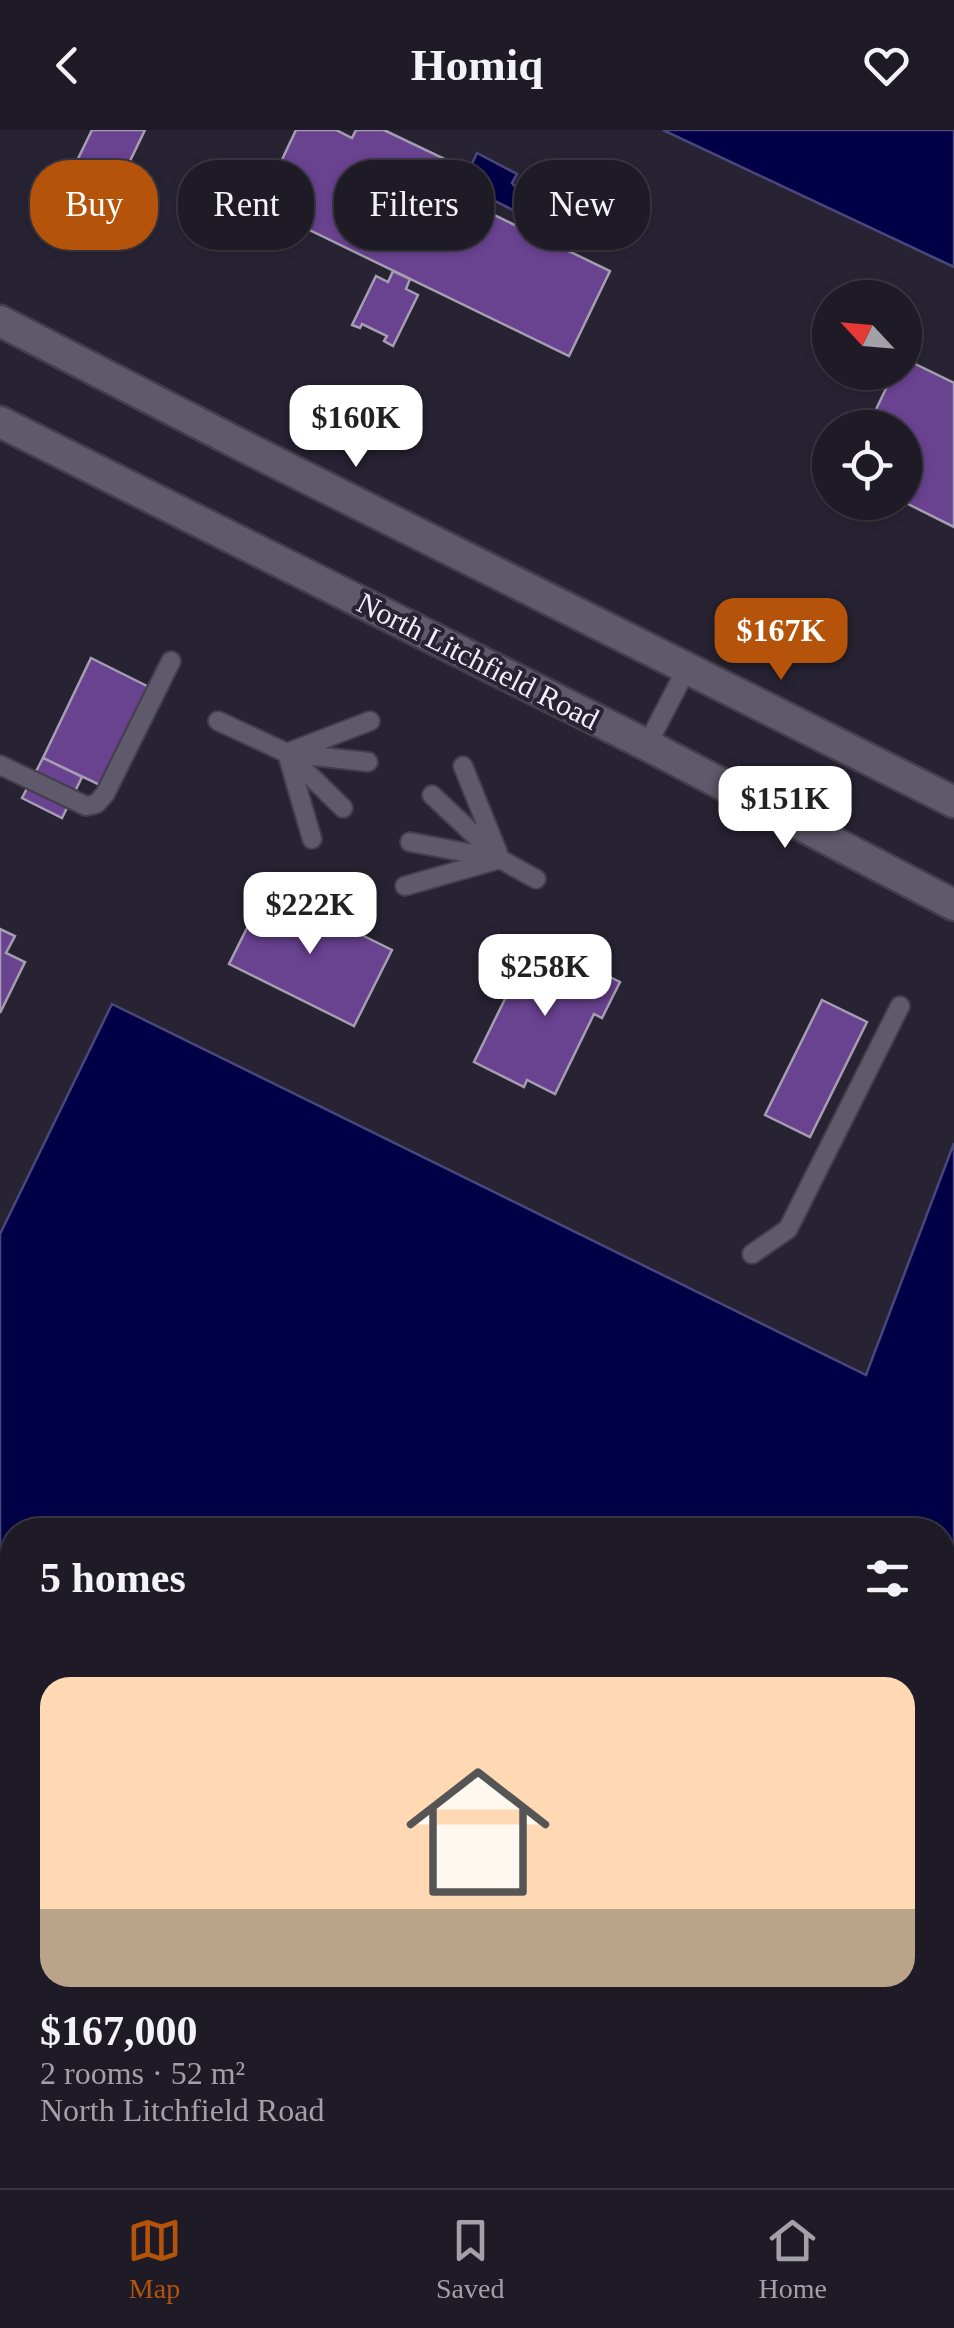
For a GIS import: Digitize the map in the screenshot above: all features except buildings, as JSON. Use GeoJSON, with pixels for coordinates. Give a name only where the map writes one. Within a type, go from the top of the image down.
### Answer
{"type":"FeatureCollection","features":[{"type":"Feature","properties":{"kind":"main road"},"geometry":{"type":"LineString","coordinates":[[0,320],[686,670],[954,802]]}},
{"type":"Feature","properties":{"kind":"main road","name":"North Litchfield Road"},"geometry":{"type":"LineString","coordinates":[[0,422],[647,745],[954,905]]}},
{"type":"Feature","properties":{"kind":"lane"},"geometry":{"type":"LineString","coordinates":[[0,765],[86,806],[96,804],[105,794],[171,661]]}},
{"type":"Feature","properties":{"kind":"lane"},"geometry":{"type":"LineString","coordinates":[[647,745],[686,670]]}},
{"type":"Feature","properties":{"kind":"lane"},"geometry":{"type":"LineString","coordinates":[[218,721],[287,753],[368,762]]}},
{"type":"Feature","properties":{"kind":"lane"},"geometry":{"type":"LineString","coordinates":[[287,753],[370,721]]}},
{"type":"Feature","properties":{"kind":"lane"},"geometry":{"type":"LineString","coordinates":[[287,753],[344,808]]}},
{"type":"Feature","properties":{"kind":"lane"},"geometry":{"type":"LineString","coordinates":[[287,753],[312,838]]}},
{"type":"Feature","properties":{"kind":"lane"},"geometry":{"type":"LineString","coordinates":[[462,766],[500,859]]}},
{"type":"Feature","properties":{"kind":"lane"},"geometry":{"type":"LineString","coordinates":[[432,795],[500,859],[536,878]]}},
{"type":"Feature","properties":{"kind":"lane"},"geometry":{"type":"LineString","coordinates":[[410,842],[500,859]]}},
{"type":"Feature","properties":{"kind":"lane"},"geometry":{"type":"LineString","coordinates":[[405,886],[500,859]]}},
{"type":"Feature","properties":{"kind":"lane"},"geometry":{"type":"LineString","coordinates":[[752,1254],[788,1229],[900,1006]]}},
{"type":"Feature","properties":{"kind":"shaded area"},"geometry":{"type":"Polygon","coordinates":[[[663,130],[954,130],[954,267],[663,130]]]}},
{"type":"Feature","properties":{"kind":"shaded area"},"geometry":{"type":"Polygon","coordinates":[[[494,162],[514,172],[514,210],[494,200],[494,162]]]}},
{"type":"Feature","properties":{"kind":"shaded area"},"geometry":{"type":"Polygon","coordinates":[[[112,1004],[866,1375],[954,1143],[954,1518],[0,1518],[0,1234],[112,1004]]]}}]}
